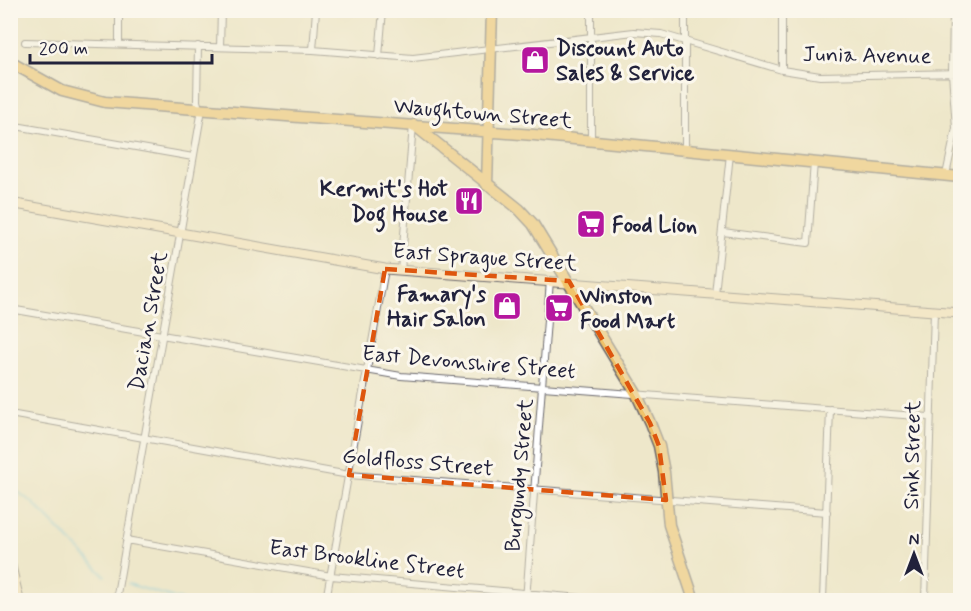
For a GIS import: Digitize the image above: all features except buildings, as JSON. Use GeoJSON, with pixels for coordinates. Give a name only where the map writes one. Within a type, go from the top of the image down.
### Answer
{"type":"FeatureCollection","features":[{"type":"Feature","properties":{"kind":"main road"},"geometry":{"type":"LineString","coordinates":[[487,185],[492,10]]}},
{"type":"Feature","properties":{"kind":"main road","name":"Waughtown Street"},"geometry":{"type":"LineString","coordinates":[[10,62],[49,85],[85,98],[114,103],[489,131],[960,177]]}},
{"type":"Feature","properties":{"kind":"main road"},"geometry":{"type":"LineString","coordinates":[[413,125],[519,210],[532,224],[637,395],[659,446],[676,552],[694,600]]}},
{"type":"Feature","properties":{"kind":"street"},"geometry":{"type":"LineString","coordinates":[[119,10],[119,44]]}},
{"type":"Feature","properties":{"kind":"street"},"geometry":{"type":"LineString","coordinates":[[220,47],[221,10]]}},
{"type":"Feature","properties":{"kind":"street"},"geometry":{"type":"LineString","coordinates":[[313,50],[316,10]]}},
{"type":"Feature","properties":{"kind":"street"},"geometry":{"type":"LineString","coordinates":[[380,56],[383,10]]}},
{"type":"Feature","properties":{"kind":"street"},"geometry":{"type":"LineString","coordinates":[[591,10],[591,141]]}},
{"type":"Feature","properties":{"kind":"street"},"geometry":{"type":"LineString","coordinates":[[685,10],[685,149]]}},
{"type":"Feature","properties":{"kind":"street"},"geometry":{"type":"LineString","coordinates":[[782,10],[782,70]]}},
{"type":"Feature","properties":{"kind":"street"},"geometry":{"type":"LineString","coordinates":[[946,175],[956,128],[952,73],[953,10]]}},
{"type":"Feature","properties":{"kind":"street"},"geometry":{"type":"LineString","coordinates":[[10,25],[13,53],[10,55]]}},
{"type":"Feature","properties":{"kind":"street","name":"Junia Avenue"},"geometry":{"type":"LineString","coordinates":[[25,42],[313,50],[413,58],[634,32],[686,40],[782,70],[820,76],[960,73]]}},
{"type":"Feature","properties":{"kind":"street","name":"Dacian Street"},"geometry":{"type":"LineString","coordinates":[[116,600],[201,115],[198,46]]}},
{"type":"Feature","properties":{"kind":"street"},"geometry":{"type":"LineString","coordinates":[[10,125],[193,158]]}},
{"type":"Feature","properties":{"kind":"street"},"geometry":{"type":"LineString","coordinates":[[401,271],[413,125]]}},
{"type":"Feature","properties":{"kind":"street"},"geometry":{"type":"LineString","coordinates":[[715,294],[730,154]]}},
{"type":"Feature","properties":{"kind":"street"},"geometry":{"type":"LineString","coordinates":[[723,232],[808,243],[814,162]]}},
{"type":"Feature","properties":{"kind":"street","name":"East Sprague Street"},"geometry":{"type":"LineString","coordinates":[[10,202],[401,271],[569,281],[960,313]]}},
{"type":"Feature","properties":{"kind":"street"},"geometry":{"type":"LineString","coordinates":[[326,600],[385,269]]}},
{"type":"Feature","properties":{"kind":"street","name":"Burgundy Street"},"geometry":{"type":"LineString","coordinates":[[526,597],[550,280]]}},
{"type":"Feature","properties":{"kind":"street","name":"East Devonshire Street"},"geometry":{"type":"LineString","coordinates":[[10,309],[366,371],[637,395],[929,417]]}},
{"type":"Feature","properties":{"kind":"street","name":"Sink Street"},"geometry":{"type":"LineString","coordinates":[[926,600],[929,417],[934,311]]}},
{"type":"Feature","properties":{"kind":"street"},"geometry":{"type":"LineString","coordinates":[[824,600],[830,409]]}},
{"type":"Feature","properties":{"kind":"street","name":"Goldfloss Street"},"geometry":{"type":"LineString","coordinates":[[10,414],[349,475],[827,512]]}},
{"type":"Feature","properties":{"kind":"street","name":"East Brookline Street"},"geometry":{"type":"LineString","coordinates":[[126,540],[331,576],[526,597],[605,600]]}},
{"type":"Feature","properties":{"kind":"street"},"geometry":{"type":"LineString","coordinates":[[10,562],[19,600]]}},
{"type":"Feature","properties":{"kind":"highlighted area"},"geometry":{"type":"Polygon","coordinates":[[[385,269],[569,281],[650,423],[659,446],[666,500],[349,475],[385,269]]]}},
{"type":"Feature","properties":{"kind":"waterway"},"geometry":{"type":"LineString","coordinates":[[10,486],[33,503],[105,576]]}},
{"type":"Feature","properties":{"kind":"waterway"},"geometry":{"type":"LineString","coordinates":[[128,584],[182,600]]}},
{"type":"Feature","properties":{"kind":"place","name":"Discount Auto Sales & Service"},"geometry":{"type":"Point","coordinates":[535,60]}},
{"type":"Feature","properties":{"kind":"place","name":"Kermit's Hot Dog House"},"geometry":{"type":"Point","coordinates":[469,201]}},
{"type":"Feature","properties":{"kind":"place","name":"Food Lion"},"geometry":{"type":"Point","coordinates":[591,224]}},
{"type":"Feature","properties":{"kind":"place","name":"Famary's Hair Salon"},"geometry":{"type":"Point","coordinates":[507,306]}},
{"type":"Feature","properties":{"kind":"place","name":"Winston Food Mart"},"geometry":{"type":"Point","coordinates":[559,308]}}]}
